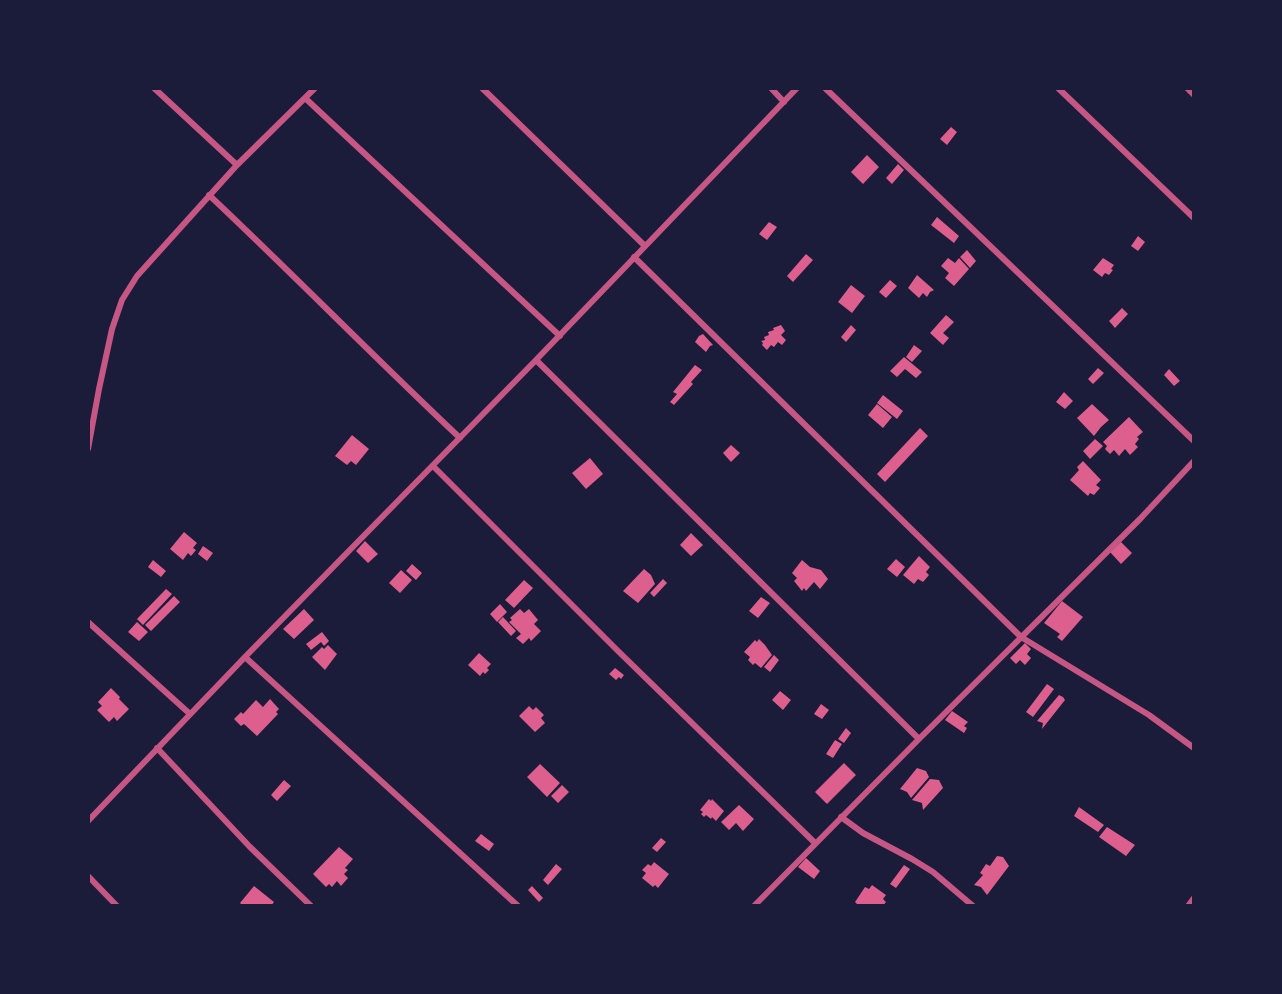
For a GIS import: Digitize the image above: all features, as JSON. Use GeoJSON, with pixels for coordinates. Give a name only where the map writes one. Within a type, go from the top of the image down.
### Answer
{"type":"FeatureCollection","features":[{"type":"Feature","properties":{"kind":"street"},"geometry":{"type":"LineString","coordinates":[[153,88],[237,165]]}},
{"type":"Feature","properties":{"kind":"street"},"geometry":{"type":"LineString","coordinates":[[88,449],[90,420],[112,329],[122,300],[137,276],[237,165],[315,88]]}},
{"type":"Feature","properties":{"kind":"street"},"geometry":{"type":"LineString","coordinates":[[482,88],[645,246]]}},
{"type":"Feature","properties":{"kind":"street"},"geometry":{"type":"LineString","coordinates":[[771,88],[784,102]]}},
{"type":"Feature","properties":{"kind":"street"},"geometry":{"type":"LineString","coordinates":[[88,821],[244,657],[537,360],[797,88]]}},
{"type":"Feature","properties":{"kind":"street"},"geometry":{"type":"LineString","coordinates":[[825,88],[1194,441]]}},
{"type":"Feature","properties":{"kind":"street"},"geometry":{"type":"LineString","coordinates":[[1058,88],[1193,218]]}},
{"type":"Feature","properties":{"kind":"street"},"geometry":{"type":"LineString","coordinates":[[1186,88],[1194,95]]}},
{"type":"Feature","properties":{"kind":"street"},"geometry":{"type":"LineString","coordinates":[[305,98],[560,336]]}},
{"type":"Feature","properties":{"kind":"street"},"geometry":{"type":"LineString","coordinates":[[209,195],[460,438]]}},
{"type":"Feature","properties":{"kind":"street"},"geometry":{"type":"LineString","coordinates":[[634,257],[1021,637],[1149,715],[1194,748]]}},
{"type":"Feature","properties":{"kind":"street"},"geometry":{"type":"LineString","coordinates":[[537,360],[919,739]]}},
{"type":"Feature","properties":{"kind":"street"},"geometry":{"type":"LineString","coordinates":[[754,906],[1140,519],[1194,461]]}},
{"type":"Feature","properties":{"kind":"street"},"geometry":{"type":"LineString","coordinates":[[433,466],[815,843]]}},
{"type":"Feature","properties":{"kind":"street"},"geometry":{"type":"LineString","coordinates":[[88,622],[190,714]]}},
{"type":"Feature","properties":{"kind":"street"},"geometry":{"type":"LineString","coordinates":[[244,657],[518,906]]}},
{"type":"Feature","properties":{"kind":"street"},"geometry":{"type":"LineString","coordinates":[[157,748],[250,847],[311,906]]}},
{"type":"Feature","properties":{"kind":"street"},"geometry":{"type":"LineString","coordinates":[[841,817],[863,833],[933,872],[973,906]]}},
{"type":"Feature","properties":{"kind":"street"},"geometry":{"type":"LineString","coordinates":[[88,876],[117,906]]}},
{"type":"Feature","properties":{"kind":"street"},"geometry":{"type":"LineString","coordinates":[[1188,906],[1194,898]]}},
{"type":"Feature","properties":{"kind":"building"},"geometry":{"type":"Polygon","coordinates":[[[951,127],[957,132],[947,145],[940,139],[951,127]]]}},
{"type":"Feature","properties":{"kind":"building"},"geometry":{"type":"Polygon","coordinates":[[[867,155],[879,167],[863,184],[851,172],[867,155]]]}},
{"type":"Feature","properties":{"kind":"building"},"geometry":{"type":"Polygon","coordinates":[[[898,164],[904,170],[892,184],[886,178],[898,164]]]}},
{"type":"Feature","properties":{"kind":"building"},"geometry":{"type":"Polygon","coordinates":[[[937,217],[959,236],[954,243],[931,225],[937,217]]]}},
{"type":"Feature","properties":{"kind":"building"},"geometry":{"type":"Polygon","coordinates":[[[769,222],[777,227],[767,240],[759,234],[769,222]]]}},
{"type":"Feature","properties":{"kind":"building"},"geometry":{"type":"Polygon","coordinates":[[[1138,236],[1145,242],[1138,251],[1131,246],[1138,236]]]}},
{"type":"Feature","properties":{"kind":"building"},"geometry":{"type":"Polygon","coordinates":[[[967,250],[976,261],[970,268],[960,257],[967,250]]]}},
{"type":"Feature","properties":{"kind":"building"},"geometry":{"type":"Polygon","coordinates":[[[806,254],[813,260],[793,282],[787,276],[806,254]]]}},
{"type":"Feature","properties":{"kind":"building"},"geometry":{"type":"Polygon","coordinates":[[[948,258],[955,263],[959,258],[969,269],[954,286],[945,278],[949,273],[941,266],[948,258]]]}},
{"type":"Feature","properties":{"kind":"building"},"geometry":{"type":"Polygon","coordinates":[[[1103,258],[1114,265],[1109,275],[1105,273],[1102,277],[1093,270],[1103,258]]]}},
{"type":"Feature","properties":{"kind":"building"},"geometry":{"type":"Polygon","coordinates":[[[917,275],[934,290],[927,297],[923,293],[919,298],[908,288],[917,275]]]}},
{"type":"Feature","properties":{"kind":"building"},"geometry":{"type":"Polygon","coordinates":[[[890,280],[897,286],[886,298],[879,292],[890,280]]]}},
{"type":"Feature","properties":{"kind":"building"},"geometry":{"type":"Polygon","coordinates":[[[851,285],[865,296],[852,313],[838,302],[851,285]]]}},
{"type":"Feature","properties":{"kind":"building"},"geometry":{"type":"Polygon","coordinates":[[[1122,308],[1128,314],[1115,328],[1109,321],[1122,308]]]}},
{"type":"Feature","properties":{"kind":"building"},"geometry":{"type":"Polygon","coordinates":[[[946,315],[954,322],[943,333],[949,338],[943,345],[930,333],[946,315]]]}},
{"type":"Feature","properties":{"kind":"building"},"geometry":{"type":"Polygon","coordinates":[[[781,325],[785,331],[781,335],[786,340],[782,345],[778,342],[774,347],[771,345],[767,350],[761,341],[765,340],[764,337],[769,335],[768,332],[774,330],[773,328],[781,325]]]}},
{"type":"Feature","properties":{"kind":"building"},"geometry":{"type":"Polygon","coordinates":[[[851,325],[856,330],[846,342],[841,337],[851,325]]]}},
{"type":"Feature","properties":{"kind":"building"},"geometry":{"type":"Polygon","coordinates":[[[703,334],[713,345],[706,352],[695,342],[703,334]]]}},
{"type":"Feature","properties":{"kind":"building"},"geometry":{"type":"Polygon","coordinates":[[[914,345],[922,351],[912,362],[906,357],[914,345]]]}},
{"type":"Feature","properties":{"kind":"building"},"geometry":{"type":"Polygon","coordinates":[[[904,357],[922,372],[916,378],[905,369],[897,377],[890,371],[904,357]]]}},
{"type":"Feature","properties":{"kind":"building"},"geometry":{"type":"Polygon","coordinates":[[[695,365],[702,370],[674,405],[670,402],[677,394],[673,392],[695,365]]]}},
{"type":"Feature","properties":{"kind":"building"},"geometry":{"type":"Polygon","coordinates":[[[1098,368],[1104,373],[1093,384],[1088,379],[1098,368]]]}},
{"type":"Feature","properties":{"kind":"building"},"geometry":{"type":"Polygon","coordinates":[[[1169,369],[1180,381],[1174,386],[1164,375],[1169,369]]]}},
{"type":"Feature","properties":{"kind":"building"},"geometry":{"type":"Polygon","coordinates":[[[1064,392],[1073,401],[1065,409],[1056,402],[1064,392]]]}},
{"type":"Feature","properties":{"kind":"building"},"geometry":{"type":"Polygon","coordinates":[[[883,395],[903,411],[897,419],[877,403],[883,395]]]}},
{"type":"Feature","properties":{"kind":"building"},"geometry":{"type":"Polygon","coordinates":[[[877,404],[892,417],[883,428],[868,415],[877,404]]]}},
{"type":"Feature","properties":{"kind":"building"},"geometry":{"type":"Polygon","coordinates":[[[1092,404],[1109,420],[1094,436],[1077,418],[1092,404]]]}},
{"type":"Feature","properties":{"kind":"building"},"geometry":{"type":"Polygon","coordinates":[[[1129,417],[1143,432],[1137,437],[1139,439],[1135,444],[1138,447],[1130,455],[1125,449],[1119,456],[1114,450],[1110,454],[1103,442],[1129,417]]]}},
{"type":"Feature","properties":{"kind":"building"},"geometry":{"type":"Polygon","coordinates":[[[920,428],[928,436],[885,482],[877,474],[920,428]]]}},
{"type":"Feature","properties":{"kind":"building"},"geometry":{"type":"Polygon","coordinates":[[[352,435],[369,449],[356,465],[351,461],[347,465],[335,456],[352,435]]]}},
{"type":"Feature","properties":{"kind":"building"},"geometry":{"type":"Polygon","coordinates":[[[1095,439],[1103,446],[1090,459],[1083,451],[1095,439]]]}},
{"type":"Feature","properties":{"kind":"building"},"geometry":{"type":"Polygon","coordinates":[[[731,445],[740,453],[731,462],[723,453],[731,445]]]}},
{"type":"Feature","properties":{"kind":"building"},"geometry":{"type":"Polygon","coordinates":[[[590,458],[603,474],[586,489],[572,473],[590,458]]]}},
{"type":"Feature","properties":{"kind":"building"},"geometry":{"type":"Polygon","coordinates":[[[1083,461],[1101,480],[1096,485],[1100,488],[1094,495],[1090,493],[1088,496],[1070,480],[1083,461]]]}},
{"type":"Feature","properties":{"kind":"building"},"geometry":{"type":"Polygon","coordinates":[[[184,532],[197,543],[193,548],[196,550],[191,556],[188,553],[183,560],[170,549],[184,532]]]}},
{"type":"Feature","properties":{"kind":"building"},"geometry":{"type":"Polygon","coordinates":[[[691,533],[703,545],[691,556],[680,545],[691,533]]]}},
{"type":"Feature","properties":{"kind":"building"},"geometry":{"type":"Polygon","coordinates":[[[365,541],[378,554],[368,563],[356,551],[365,541]]]}},
{"type":"Feature","properties":{"kind":"building"},"geometry":{"type":"Polygon","coordinates":[[[1121,542],[1132,553],[1121,564],[1110,552],[1121,542]]]}},
{"type":"Feature","properties":{"kind":"building"},"geometry":{"type":"Polygon","coordinates":[[[203,546],[213,553],[207,561],[198,554],[203,546]]]}},
{"type":"Feature","properties":{"kind":"building"},"geometry":{"type":"Polygon","coordinates":[[[919,556],[930,567],[926,572],[929,575],[923,582],[918,579],[914,584],[903,575],[919,556]]]}},
{"type":"Feature","properties":{"kind":"building"},"geometry":{"type":"Polygon","coordinates":[[[896,559],[905,567],[897,577],[887,569],[896,559]]]}},
{"type":"Feature","properties":{"kind":"building"},"geometry":{"type":"Polygon","coordinates":[[[153,560],[166,571],[161,577],[148,567],[153,560]]]}},
{"type":"Feature","properties":{"kind":"building"},"geometry":{"type":"Polygon","coordinates":[[[802,560],[810,567],[821,570],[828,579],[820,589],[814,582],[806,591],[804,588],[802,591],[794,581],[797,578],[792,573],[802,560]]]}},
{"type":"Feature","properties":{"kind":"building"},"geometry":{"type":"Polygon","coordinates":[[[412,564],[422,573],[416,580],[406,571],[412,564]]]}},
{"type":"Feature","properties":{"kind":"building"},"geometry":{"type":"Polygon","coordinates":[[[644,569],[651,575],[655,584],[638,603],[623,591],[644,569]]]}},
{"type":"Feature","properties":{"kind":"building"},"geometry":{"type":"Polygon","coordinates":[[[401,570],[412,580],[400,593],[389,583],[401,570]]]}},
{"type":"Feature","properties":{"kind":"building"},"geometry":{"type":"Polygon","coordinates":[[[663,579],[667,583],[654,597],[650,593],[663,579]]]}},
{"type":"Feature","properties":{"kind":"building"},"geometry":{"type":"Polygon","coordinates":[[[524,580],[533,588],[514,608],[505,600],[524,580]]]}},
{"type":"Feature","properties":{"kind":"building"},"geometry":{"type":"Polygon","coordinates":[[[166,589],[172,594],[143,625],[137,619],[166,589]]]}},
{"type":"Feature","properties":{"kind":"building"},"geometry":{"type":"Polygon","coordinates":[[[174,596],[180,602],[151,631],[145,625],[174,596]]]}},
{"type":"Feature","properties":{"kind":"building"},"geometry":{"type":"Polygon","coordinates":[[[761,597],[770,603],[758,618],[749,611],[761,597]]]}},
{"type":"Feature","properties":{"kind":"building"},"geometry":{"type":"Polygon","coordinates":[[[1062,601],[1083,617],[1062,641],[1057,637],[1060,634],[1044,623],[1062,601]]]}},
{"type":"Feature","properties":{"kind":"building"},"geometry":{"type":"Polygon","coordinates":[[[500,604],[507,612],[497,622],[490,614],[500,604]]]}},
{"type":"Feature","properties":{"kind":"building"},"geometry":{"type":"Polygon","coordinates":[[[304,609],[314,620],[294,639],[283,629],[304,609]]]}},
{"type":"Feature","properties":{"kind":"building"},"geometry":{"type":"Polygon","coordinates":[[[520,609],[524,613],[529,609],[538,620],[534,624],[541,631],[531,641],[529,638],[523,644],[516,638],[521,634],[509,622],[512,620],[510,618],[520,609]]]}},
{"type":"Feature","properties":{"kind":"building"},"geometry":{"type":"Polygon","coordinates":[[[503,617],[516,631],[511,636],[498,622],[503,617]]]}},
{"type":"Feature","properties":{"kind":"building"},"geometry":{"type":"Polygon","coordinates":[[[137,622],[148,632],[139,641],[128,632],[137,622]]]}},
{"type":"Feature","properties":{"kind":"building"},"geometry":{"type":"Polygon","coordinates":[[[322,632],[329,641],[324,646],[321,642],[311,650],[306,644],[322,632]]]}},
{"type":"Feature","properties":{"kind":"building"},"geometry":{"type":"Polygon","coordinates":[[[759,639],[772,655],[761,668],[755,663],[753,665],[748,660],[750,657],[744,652],[755,640],[757,642],[759,639]]]}},
{"type":"Feature","properties":{"kind":"building"},"geometry":{"type":"Polygon","coordinates":[[[1025,643],[1031,649],[1027,654],[1031,658],[1025,665],[1020,660],[1016,664],[1010,658],[1025,643]]]}},
{"type":"Feature","properties":{"kind":"building"},"geometry":{"type":"Polygon","coordinates":[[[328,645],[337,654],[325,670],[312,657],[322,647],[324,649],[328,645]]]}},
{"type":"Feature","properties":{"kind":"building"},"geometry":{"type":"Polygon","coordinates":[[[479,653],[491,664],[487,668],[489,670],[480,676],[468,665],[479,653]]]}},
{"type":"Feature","properties":{"kind":"building"},"geometry":{"type":"Polygon","coordinates":[[[774,655],[779,660],[770,672],[764,667],[774,655]]]}},
{"type":"Feature","properties":{"kind":"building"},"geometry":{"type":"Polygon","coordinates":[[[615,668],[624,675],[621,679],[619,677],[616,680],[609,674],[615,668]]]}},
{"type":"Feature","properties":{"kind":"building"},"geometry":{"type":"Polygon","coordinates":[[[1047,684],[1054,689],[1033,717],[1026,712],[1047,684]]]}},
{"type":"Feature","properties":{"kind":"building"},"geometry":{"type":"Polygon","coordinates":[[[111,688],[129,709],[117,721],[114,717],[109,722],[97,710],[102,706],[98,702],[111,688]]]}},
{"type":"Feature","properties":{"kind":"building"},"geometry":{"type":"Polygon","coordinates":[[[780,691],[791,700],[783,710],[772,700],[780,691]]]}},
{"type":"Feature","properties":{"kind":"building"},"geometry":{"type":"Polygon","coordinates":[[[1059,695],[1065,700],[1042,729],[1043,723],[1037,721],[1059,695]]]}},
{"type":"Feature","properties":{"kind":"building"},"geometry":{"type":"Polygon","coordinates":[[[270,699],[279,709],[276,712],[278,714],[257,736],[244,724],[241,726],[234,719],[241,712],[243,714],[256,700],[263,707],[270,699]]]}},
{"type":"Feature","properties":{"kind":"building"},"geometry":{"type":"Polygon","coordinates":[[[821,704],[829,710],[822,719],[814,714],[821,704]]]}},
{"type":"Feature","properties":{"kind":"building"},"geometry":{"type":"Polygon","coordinates":[[[529,706],[533,710],[536,707],[544,715],[541,718],[545,723],[535,732],[519,716],[529,706]]]}},
{"type":"Feature","properties":{"kind":"building"},"geometry":{"type":"Polygon","coordinates":[[[952,711],[968,722],[964,726],[967,728],[964,733],[945,720],[952,711]]]}},
{"type":"Feature","properties":{"kind":"building"},"geometry":{"type":"Polygon","coordinates":[[[846,728],[851,733],[844,743],[838,739],[846,728]]]}},
{"type":"Feature","properties":{"kind":"building"},"geometry":{"type":"Polygon","coordinates":[[[835,740],[842,744],[833,758],[826,754],[835,740]]]}},
{"type":"Feature","properties":{"kind":"building"},"geometry":{"type":"Polygon","coordinates":[[[844,763],[856,775],[827,804],[815,792],[844,763]]]}},
{"type":"Feature","properties":{"kind":"building"},"geometry":{"type":"Polygon","coordinates":[[[540,764],[560,783],[547,797],[527,777],[540,764]]]}},
{"type":"Feature","properties":{"kind":"building"},"geometry":{"type":"Polygon","coordinates":[[[917,768],[926,771],[929,777],[911,798],[907,792],[900,789],[917,768]]]}},
{"type":"Feature","properties":{"kind":"building"},"geometry":{"type":"Polygon","coordinates":[[[930,779],[939,780],[943,788],[923,810],[922,803],[912,800],[930,779]]]}},
{"type":"Feature","properties":{"kind":"building"},"geometry":{"type":"Polygon","coordinates":[[[284,780],[291,786],[277,801],[271,795],[284,780]]]}},
{"type":"Feature","properties":{"kind":"building"},"geometry":{"type":"Polygon","coordinates":[[[562,785],[569,792],[558,803],[551,796],[562,785]]]}},
{"type":"Feature","properties":{"kind":"building"},"geometry":{"type":"Polygon","coordinates":[[[709,799],[711,801],[712,799],[724,811],[716,821],[712,817],[711,819],[701,814],[703,812],[700,810],[709,799]]]}},
{"type":"Feature","properties":{"kind":"building"},"geometry":{"type":"Polygon","coordinates":[[[739,805],[754,819],[743,831],[736,823],[729,830],[721,822],[739,805]]]}},
{"type":"Feature","properties":{"kind":"building"},"geometry":{"type":"Polygon","coordinates":[[[1079,807],[1104,825],[1098,832],[1074,816],[1079,807]]]}},
{"type":"Feature","properties":{"kind":"building"},"geometry":{"type":"Polygon","coordinates":[[[1107,827],[1135,845],[1126,856],[1099,837],[1107,827]]]}},
{"type":"Feature","properties":{"kind":"building"},"geometry":{"type":"Polygon","coordinates":[[[481,834],[494,844],[489,851],[475,841],[481,834]]]}},
{"type":"Feature","properties":{"kind":"building"},"geometry":{"type":"Polygon","coordinates":[[[661,838],[666,842],[657,852],[652,848],[661,838]]]}},
{"type":"Feature","properties":{"kind":"building"},"geometry":{"type":"Polygon","coordinates":[[[339,847],[353,859],[345,868],[348,870],[344,874],[348,878],[341,886],[337,881],[332,887],[329,884],[326,887],[313,874],[339,847]]]}},
{"type":"Feature","properties":{"kind":"building"},"geometry":{"type":"Polygon","coordinates":[[[997,856],[1003,857],[1009,866],[987,895],[981,887],[974,885],[983,875],[980,873],[986,864],[990,866],[997,856]]]}},
{"type":"Feature","properties":{"kind":"building"},"geometry":{"type":"Polygon","coordinates":[[[806,858],[820,871],[814,879],[798,867],[806,858]]]}},
{"type":"Feature","properties":{"kind":"building"},"geometry":{"type":"Polygon","coordinates":[[[654,862],[669,874],[658,888],[655,885],[653,887],[642,878],[646,873],[642,870],[654,862]]]}},
{"type":"Feature","properties":{"kind":"building"},"geometry":{"type":"Polygon","coordinates":[[[556,864],[562,869],[548,885],[543,880],[556,864]]]}},
{"type":"Feature","properties":{"kind":"building"},"geometry":{"type":"Polygon","coordinates":[[[904,865],[910,869],[896,888],[890,884],[904,865]]]}},
{"type":"Feature","properties":{"kind":"building"},"geometry":{"type":"Polygon","coordinates":[[[872,885],[886,895],[883,899],[886,902],[883,906],[859,906],[855,902],[865,887],[869,889],[872,885]]]}},
{"type":"Feature","properties":{"kind":"building"},"geometry":{"type":"Polygon","coordinates":[[[254,886],[274,902],[271,906],[243,906],[240,903],[254,886]]]}},
{"type":"Feature","properties":{"kind":"building"},"geometry":{"type":"Polygon","coordinates":[[[532,886],[543,898],[539,902],[528,890],[532,886]]]}}]}
